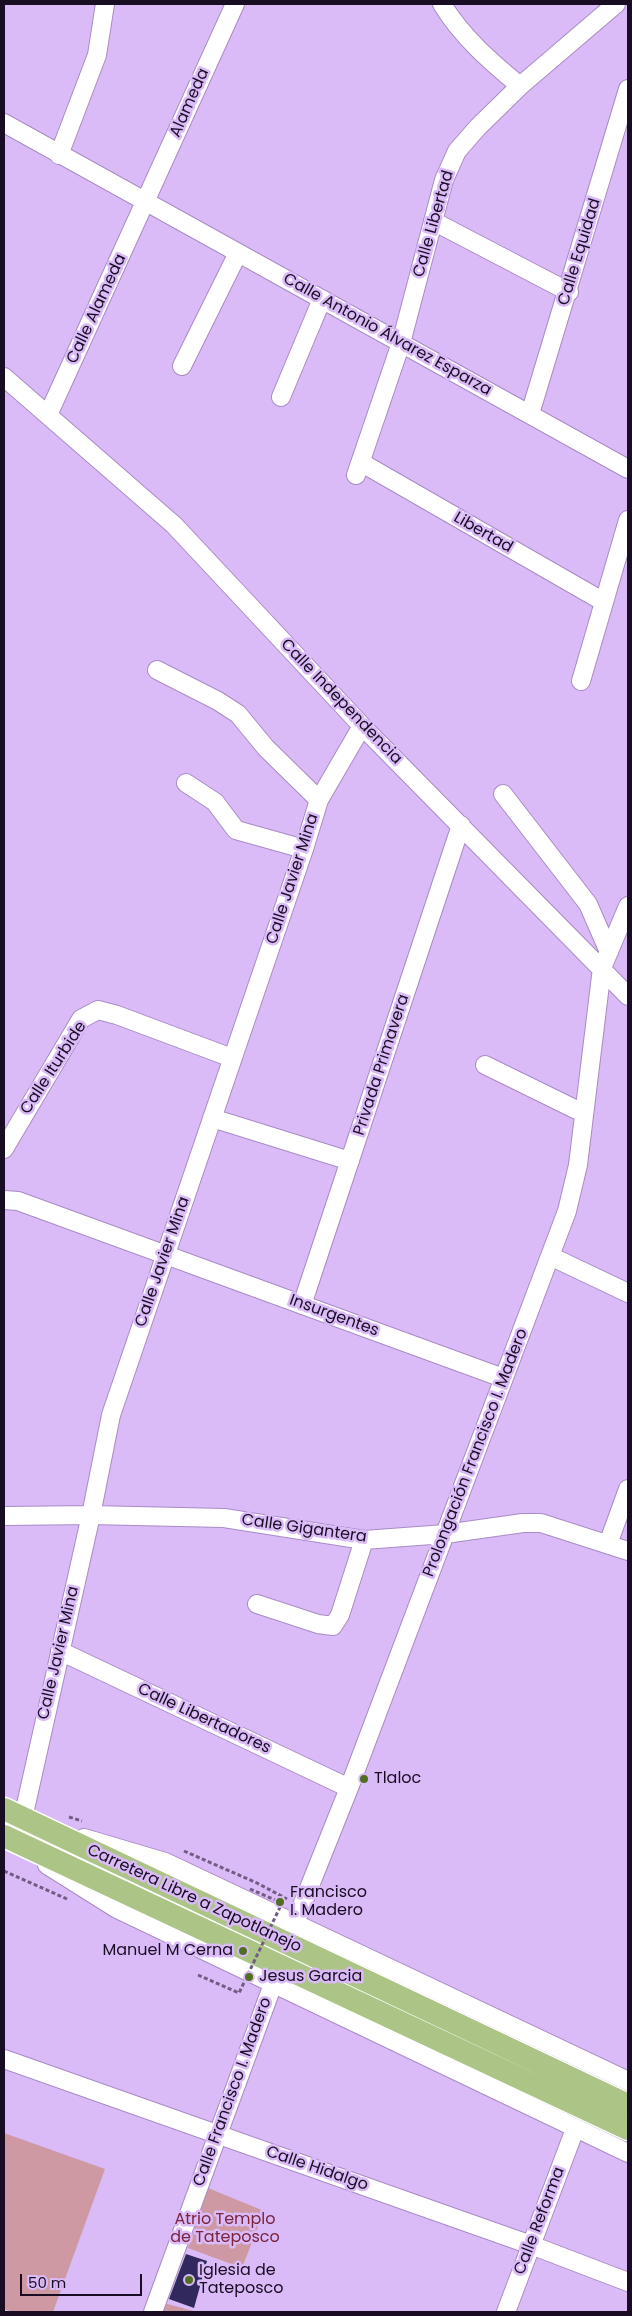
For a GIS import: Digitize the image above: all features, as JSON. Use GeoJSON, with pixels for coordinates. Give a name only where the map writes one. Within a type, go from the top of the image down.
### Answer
{"type":"FeatureCollection","features":[{"type":"Feature","properties":{"kind":"main road","name":"Carretera Libre a Zapotlanejo"},"geometry":{"type":"LineString","coordinates":[[23,1818],[628,2105]]}},
{"type":"Feature","properties":{"kind":"main road","name":"Carretera Libre a Zapotlanejo"},"geometry":{"type":"LineString","coordinates":[[4,1838],[628,2129]]}},
{"type":"Feature","properties":{"kind":"street"},"geometry":{"type":"LineString","coordinates":[[59,155],[97,55],[105,4]]}},
{"type":"Feature","properties":{"kind":"street","name":"Alameda"},"geometry":{"type":"LineString","coordinates":[[145,203],[235,4]]}},
{"type":"Feature","properties":{"kind":"street"},"geometry":{"type":"LineString","coordinates":[[442,4],[450,18],[490,61],[520,86]]}},
{"type":"Feature","properties":{"kind":"street","name":"Calle Libertad"},"geometry":{"type":"LineString","coordinates":[[359,469],[402,343],[444,180],[457,151],[478,127],[520,86],[616,4]]}},
{"type":"Feature","properties":{"kind":"street","name":"Calle Equidad"},"geometry":{"type":"LineString","coordinates":[[530,414],[569,292],[628,90]]}},
{"type":"Feature","properties":{"kind":"street"},"geometry":{"type":"LineString","coordinates":[[4,123],[145,203]]}},
{"type":"Feature","properties":{"kind":"street","name":"Calle Antonio Álvarez Esparza"},"geometry":{"type":"LineString","coordinates":[[145,203],[238,252],[628,469]]}},
{"type":"Feature","properties":{"kind":"street","name":"Calle Alameda"},"geometry":{"type":"LineString","coordinates":[[48,415],[145,203]]}},
{"type":"Feature","properties":{"kind":"street"},"geometry":{"type":"LineString","coordinates":[[433,221],[569,292]]}},
{"type":"Feature","properties":{"kind":"street"},"geometry":{"type":"LineString","coordinates":[[182,366],[238,252]]}},
{"type":"Feature","properties":{"kind":"street"},"geometry":{"type":"LineString","coordinates":[[281,396],[322,299]]}},
{"type":"Feature","properties":{"kind":"street","name":"Calle Independencia"},"geometry":{"type":"LineString","coordinates":[[4,377],[174,524],[362,726],[628,996]]}},
{"type":"Feature","properties":{"kind":"street","name":"Libertad"},"geometry":{"type":"LineString","coordinates":[[359,469],[604,602]]}},
{"type":"Feature","properties":{"kind":"street"},"geometry":{"type":"LineString","coordinates":[[581,681],[628,520]]}},
{"type":"Feature","properties":{"kind":"street"},"geometry":{"type":"LineString","coordinates":[[158,670],[218,701],[238,714],[266,748],[319,800]]}},
{"type":"Feature","properties":{"kind":"street","name":"Calle Javier Mina"},"geometry":{"type":"LineString","coordinates":[[23,1818],[91,1515],[111,1415],[319,800],[362,726]]}},
{"type":"Feature","properties":{"kind":"street"},"geometry":{"type":"LineString","coordinates":[[186,783],[215,802],[236,830],[304,849]]}},
{"type":"Feature","properties":{"kind":"street"},"geometry":{"type":"LineString","coordinates":[[503,794],[588,904],[609,952]]}},
{"type":"Feature","properties":{"kind":"street","name":"Privada Primavera"},"geometry":{"type":"LineString","coordinates":[[302,1305],[461,825]]}},
{"type":"Feature","properties":{"kind":"street"},"geometry":{"type":"LineString","coordinates":[[602,968],[628,906]]}},
{"type":"Feature","properties":{"kind":"street","name":"Prolongación Francisco I. Madero"},"geometry":{"type":"LineString","coordinates":[[295,1923],[349,1788],[567,1211],[578,1165],[602,968]]}},
{"type":"Feature","properties":{"kind":"street","name":"Calle Iturbide"},"geometry":{"type":"LineString","coordinates":[[4,1149],[81,1019],[98,1010],[117,1015],[232,1058]]}},
{"type":"Feature","properties":{"kind":"street"},"geometry":{"type":"LineString","coordinates":[[485,1065],[583,1113]]}},
{"type":"Feature","properties":{"kind":"street"},"geometry":{"type":"LineString","coordinates":[[212,1118],[350,1161]]}},
{"type":"Feature","properties":{"kind":"street","name":"Insurgentes"},"geometry":{"type":"LineString","coordinates":[[4,1200],[18,1201],[503,1378]]}},
{"type":"Feature","properties":{"kind":"street"},"geometry":{"type":"LineString","coordinates":[[550,1256],[628,1293]]}},
{"type":"Feature","properties":{"kind":"street"},"geometry":{"type":"LineString","coordinates":[[608,1544],[628,1489]]}},
{"type":"Feature","properties":{"kind":"street","name":"Calle Gigantera"},"geometry":{"type":"LineString","coordinates":[[4,1516],[91,1515],[224,1518],[364,1540],[445,1534],[523,1523],[541,1523],[628,1551]]}},
{"type":"Feature","properties":{"kind":"street"},"geometry":{"type":"LineString","coordinates":[[257,1604],[318,1624],[333,1626],[340,1615],[364,1540]]}},
{"type":"Feature","properties":{"kind":"street","name":"Calle Libertadores"},"geometry":{"type":"LineString","coordinates":[[60,1650],[349,1788]]}},
{"type":"Feature","properties":{"kind":"street"},"geometry":{"type":"LineString","coordinates":[[23,1818],[165,1862],[626,2073]]}},
{"type":"Feature","properties":{"kind":"street"},"geometry":{"type":"LineString","coordinates":[[4,1838],[117,1909],[628,2153]]}},
{"type":"Feature","properties":{"kind":"street","name":"Calle Francisco I. Madero"},"geometry":{"type":"LineString","coordinates":[[154,2312],[273,1984]]}},
{"type":"Feature","properties":{"kind":"street","name":"Calle Hidalgo"},"geometry":{"type":"LineString","coordinates":[[4,2059],[531,2245],[628,2282]]}},
{"type":"Feature","properties":{"kind":"street","name":"Calle Reforma"},"geometry":{"type":"LineString","coordinates":[[506,2312],[575,2129]]}},
{"type":"Feature","properties":{"kind":"path"},"geometry":{"type":"LineString","coordinates":[[198,1975],[239,1993],[282,1903],[250,1889]]}},
{"type":"Feature","properties":{"kind":"green space"},"geometry":{"type":"Polygon","coordinates":[[[4,2133],[105,2169],[53,2312],[13,2312],[4,2309],[4,2133]]]}},
{"type":"Feature","properties":{"kind":"green space","name":"Atrio Templo de Tateposco"},"geometry":{"type":"Polygon","coordinates":[[[208,2188],[264,2211],[242,2268],[188,2248],[208,2188]]]}},
{"type":"Feature","properties":{"kind":"green space"},"geometry":{"type":"Polygon","coordinates":[[[164,2303],[197,2312],[162,2312],[164,2303]]]}},
{"type":"Feature","properties":{"kind":"building","name":"Iglesia de Tateposco"},"geometry":{"type":"Polygon","coordinates":[[[186,2254],[207,2261],[194,2308],[169,2299],[186,2254]]]}},
{"type":"Feature","properties":{"kind":"place","name":"Tlaloc"},"geometry":{"type":"Point","coordinates":[364,1779]}},
{"type":"Feature","properties":{"kind":"place","name":"Francisco I. Madero"},"geometry":{"type":"Point","coordinates":[280,1902]}},
{"type":"Feature","properties":{"kind":"place","name":"Manuel M Cerna"},"geometry":{"type":"Point","coordinates":[243,1951]}},
{"type":"Feature","properties":{"kind":"place","name":"Jesus Garcia"},"geometry":{"type":"Point","coordinates":[249,1977]}},
{"type":"Feature","properties":{"kind":"place","name":"Iglesia de Tateposco"},"geometry":{"type":"Point","coordinates":[189,2280]}}]}
